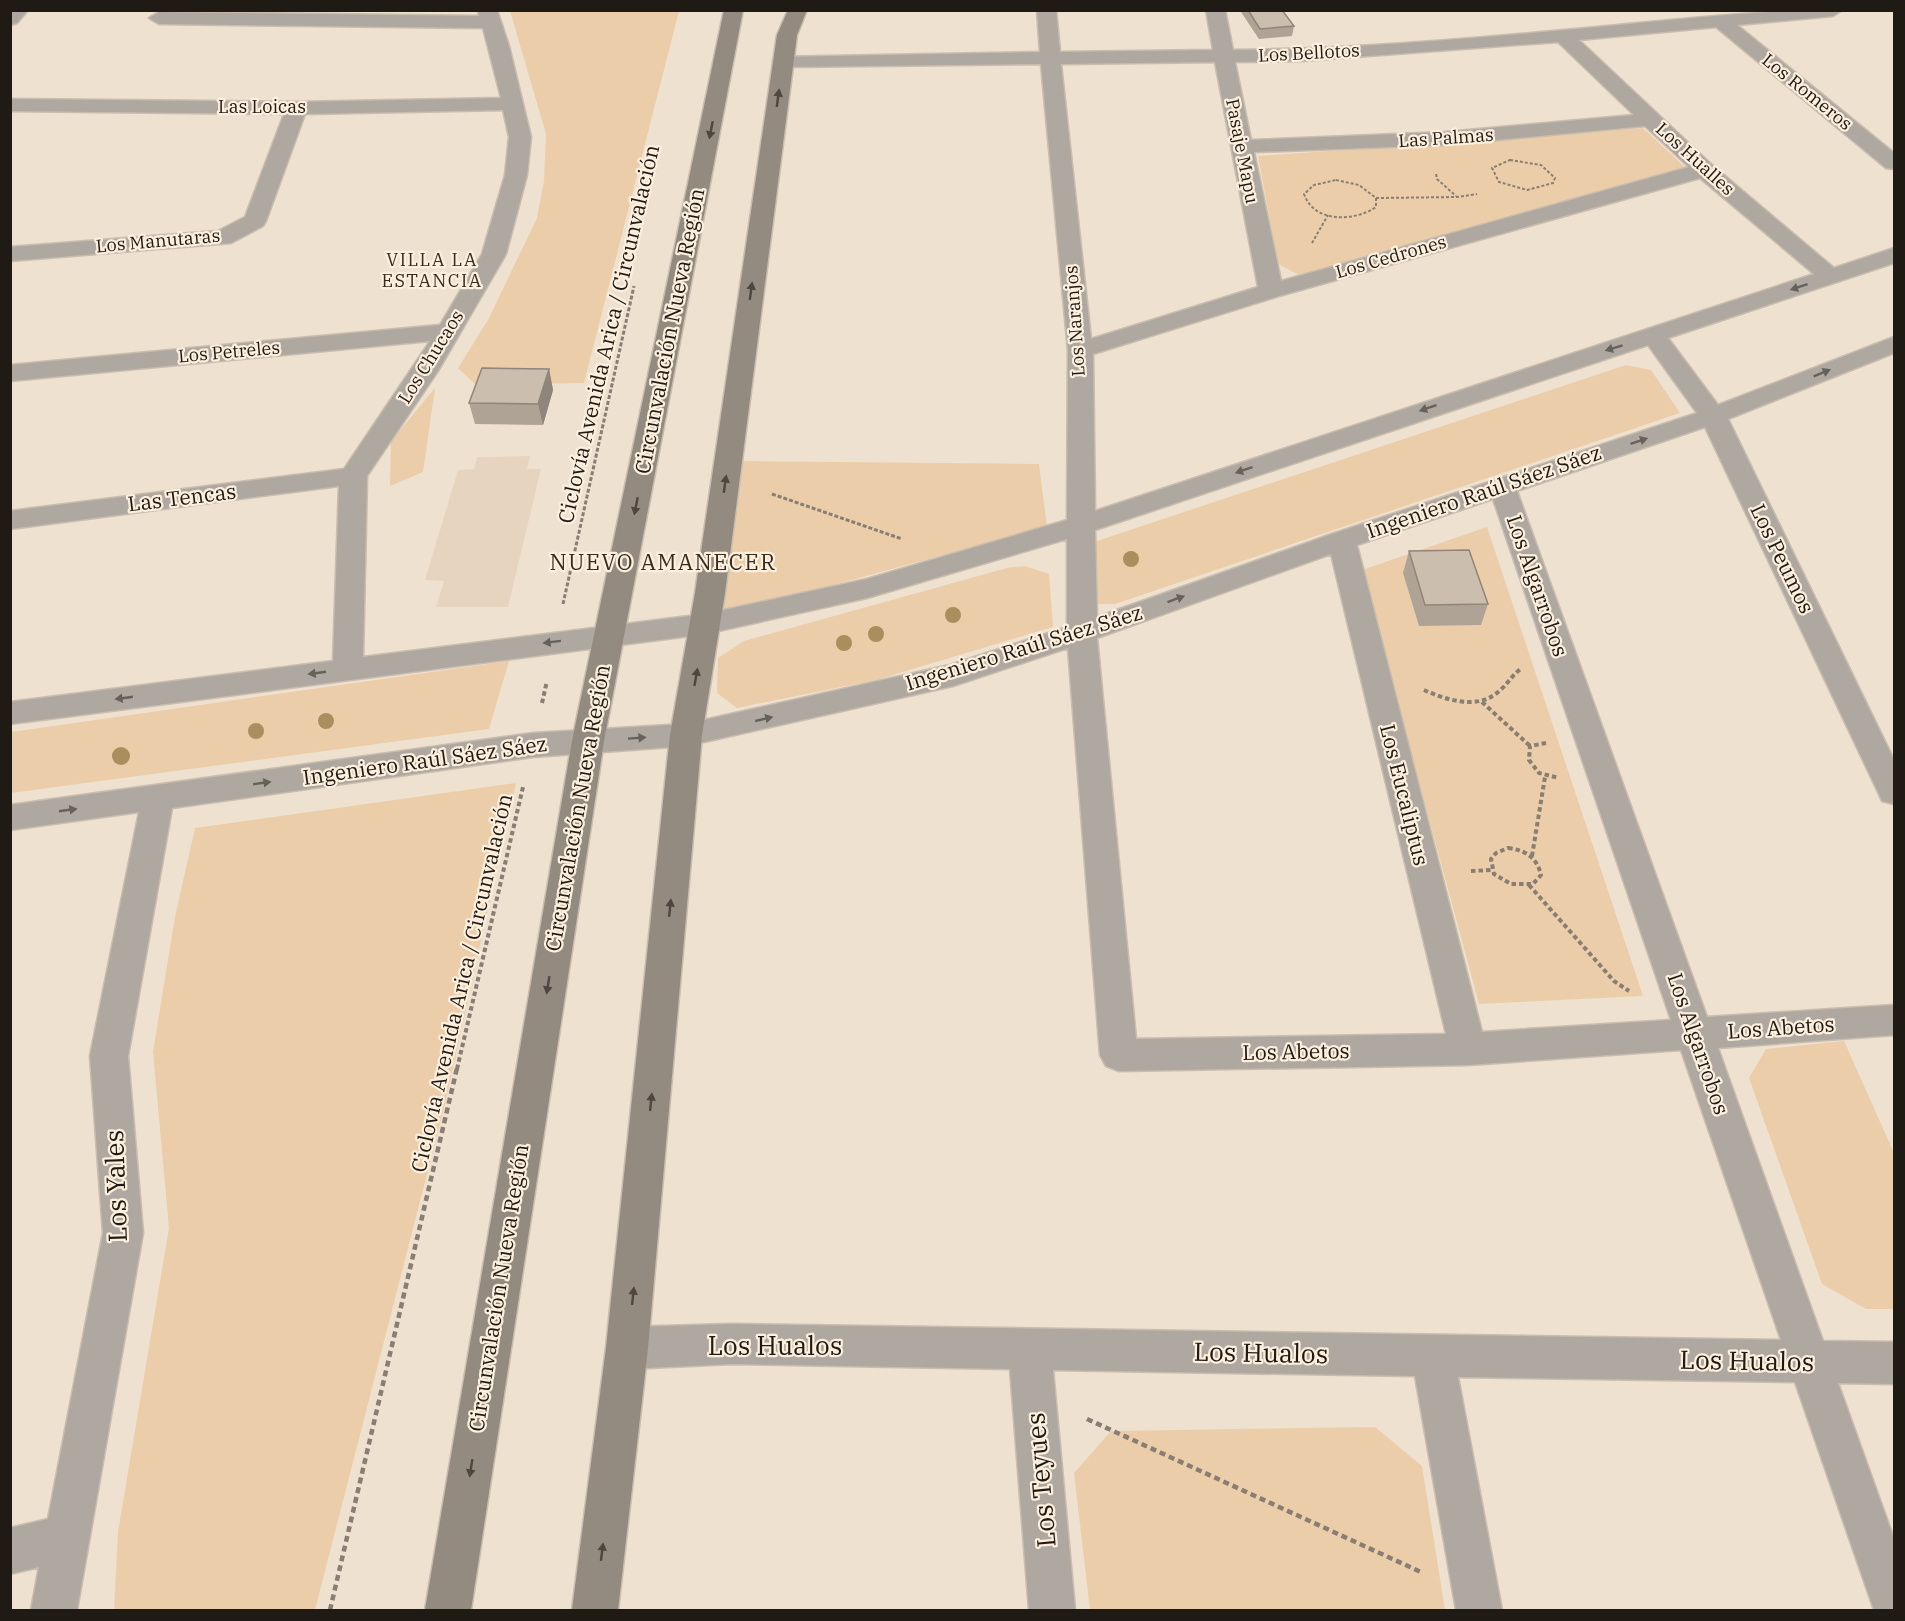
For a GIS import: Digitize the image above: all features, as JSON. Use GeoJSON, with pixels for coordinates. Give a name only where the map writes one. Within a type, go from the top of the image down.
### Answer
{"type":"FeatureCollection","features":[{"type":"Feature","properties":{"kind":"main road","name":"Circunvalación Nueva Región"},"geometry":{"type":"LineString","coordinates":[[448,1611],[588,741],[734,10]]}},
{"type":"Feature","properties":{"kind":"main road"},"geometry":{"type":"LineString","coordinates":[[595,1611],[627,1348],[686,735],[705,624],[787,35],[798,10]]}},
{"type":"Feature","properties":{"kind":"street"},"geometry":{"type":"LineString","coordinates":[[11,19],[19,10]]}},
{"type":"Feature","properties":{"kind":"street","name":"Los Naranjos"},"geometry":{"type":"LineString","coordinates":[[1046,10],[1080,350],[1082,633]]}},
{"type":"Feature","properties":{"kind":"street","name":"Pasaje Mapu"},"geometry":{"type":"LineString","coordinates":[[1215,10],[1240,146],[1271,291]]}},
{"type":"Feature","properties":{"kind":"street","name":"Los Bellotos"},"geometry":{"type":"LineString","coordinates":[[783,61],[1300,55],[1563,36],[1833,10]]}},
{"type":"Feature","properties":{"kind":"street"},"geometry":{"type":"LineString","coordinates":[[159,18],[488,16]]}},
{"type":"Feature","properties":{"kind":"street","name":"Los Chucaos"},"geometry":{"type":"LineString","coordinates":[[353,476],[425,372],[494,254],[516,175],[520,137],[499,46],[488,16]]}},
{"type":"Feature","properties":{"kind":"street","name":"Los Romeros"},"geometry":{"type":"LineString","coordinates":[[1720,21],[1894,163]]}},
{"type":"Feature","properties":{"kind":"street","name":"Los Hualles"},"geometry":{"type":"LineString","coordinates":[[1563,36],[1704,170],[1831,277]]}},
{"type":"Feature","properties":{"kind":"street","name":"Las Loicas"},"geometry":{"type":"LineString","coordinates":[[10,105],[297,108],[513,104]]}},
{"type":"Feature","properties":{"kind":"street","name":"Los Manutaras"},"geometry":{"type":"LineString","coordinates":[[10,254],[223,238],[255,221],[297,108]]}},
{"type":"Feature","properties":{"kind":"street","name":"Las Palmas"},"geometry":{"type":"LineString","coordinates":[[1240,146],[1324,146],[1510,134],[1651,119]]}},
{"type":"Feature","properties":{"kind":"street","name":"Los Cedrones"},"geometry":{"type":"LineString","coordinates":[[1080,350],[1271,291],[1704,170]]}},
{"type":"Feature","properties":{"kind":"street"},"geometry":{"type":"LineString","coordinates":[[10,713],[555,641],[705,624],[769,613],[898,582],[1082,525],[1520,377],[1654,336],[1894,255]]}},
{"type":"Feature","properties":{"kind":"street","name":"Los Petreles"},"geometry":{"type":"LineString","coordinates":[[10,373],[447,332]]}},
{"type":"Feature","properties":{"kind":"street","name":"Los Peumos"},"geometry":{"type":"LineString","coordinates":[[1654,336],[1713,416],[1894,792]]}},
{"type":"Feature","properties":{"kind":"street","name":"Ingeniero Raúl Sáez Sáez"},"geometry":{"type":"LineString","coordinates":[[10,818],[533,746],[686,735],[953,675],[1082,633],[1342,540],[1713,416],[1894,344]]}},
{"type":"Feature","properties":{"kind":"street"},"geometry":{"type":"LineString","coordinates":[[348,669],[353,476]]}},
{"type":"Feature","properties":{"kind":"street","name":"Las Tencas"},"geometry":{"type":"LineString","coordinates":[[10,520],[353,476]]}},
{"type":"Feature","properties":{"kind":"street","name":"Los Algarrobos"},"geometry":{"type":"LineString","coordinates":[[1502,486],[1894,1603]]}},
{"type":"Feature","properties":{"kind":"street","name":"Los Eucaliptus"},"geometry":{"type":"LineString","coordinates":[[1342,540],[1468,1049]]}},
{"type":"Feature","properties":{"kind":"street","name":"Los Abetos"},"geometry":{"type":"LineString","coordinates":[[1082,633],[1119,1055],[1468,1049],[1894,1020]]}},
{"type":"Feature","properties":{"kind":"street","name":"Los Yales"},"geometry":{"type":"LineString","coordinates":[[54,1611],[123,1233],[109,1056],[158,797]]}},
{"type":"Feature","properties":{"kind":"street","name":"Los Hualos"},"geometry":{"type":"LineString","coordinates":[[627,1348],[732,1344],[1031,1370],[1433,1355],[1894,1363]]}},
{"type":"Feature","properties":{"kind":"street"},"geometry":{"type":"LineString","coordinates":[[1433,1355],[1478,1604]]}},
{"type":"Feature","properties":{"kind":"street","name":"Los Teyues"},"geometry":{"type":"LineString","coordinates":[[1031,1370],[1052,1611]]}},
{"type":"Feature","properties":{"kind":"street"},"geometry":{"type":"LineString","coordinates":[[10,1551],[66,1538]]}},
{"type":"Feature","properties":{"kind":"path"},"geometry":{"type":"LineString","coordinates":[[1497,189],[1507,186],[1539,190],[1553,183],[1555,178],[1547,168],[1539,163],[1510,160],[1492,168],[1494,178],[1507,186]]}},
{"type":"Feature","properties":{"kind":"path"},"geometry":{"type":"LineString","coordinates":[[1376,198],[1376,207],[1371,212],[1351,217],[1339,217],[1317,211],[1305,200],[1304,194],[1315,184],[1336,180],[1359,185],[1376,198],[1457,197],[1478,194]]}},
{"type":"Feature","properties":{"kind":"path","name":"Ciclovía Avenida Arica / Circunvalación"},"geometry":{"type":"LineString","coordinates":[[330,1611],[533,746],[635,282]]}},
{"type":"Feature","properties":{"kind":"path"},"geometry":{"type":"LineString","coordinates":[[772,494],[904,540]]}},
{"type":"Feature","properties":{"kind":"path"},"geometry":{"type":"LineString","coordinates":[[1370,657],[1438,697],[1482,701],[1495,695],[1514,672],[1558,645]]}},
{"type":"Feature","properties":{"kind":"path"},"geometry":{"type":"LineString","coordinates":[[1482,701],[1530,746]]}},
{"type":"Feature","properties":{"kind":"path"},"geometry":{"type":"LineString","coordinates":[[1532,856],[1545,777]]}},
{"type":"Feature","properties":{"kind":"path"},"geometry":{"type":"LineString","coordinates":[[1508,848],[1517,849],[1532,856],[1541,874],[1530,885],[1518,887],[1502,881],[1495,876],[1490,864],[1495,853],[1508,848]]}},
{"type":"Feature","properties":{"kind":"path"},"geometry":{"type":"LineString","coordinates":[[1530,885],[1614,981],[1632,993]]}},
{"type":"Feature","properties":{"kind":"path"},"geometry":{"type":"LineString","coordinates":[[1031,1370],[1122,1436],[1478,1604]]}},
{"type":"Feature","properties":{"kind":"shaded area"},"geometry":{"type":"Polygon","coordinates":[[[510,11],[679,11],[584,383],[476,385],[458,368],[488,320],[537,218],[544,181],[546,134],[510,11]]]}},
{"type":"Feature","properties":{"kind":"shaded area"},"geometry":{"type":"Polygon","coordinates":[[[1643,128],[1686,168],[1303,277],[1278,264],[1258,156],[1643,128]]]}},
{"type":"Feature","properties":{"kind":"shaded area"},"geometry":{"type":"Polygon","coordinates":[[[1626,365],[1651,370],[1680,413],[1115,604],[1094,604],[1094,542],[1626,365]]]}},
{"type":"Feature","properties":{"kind":"shaded area"},"geometry":{"type":"Polygon","coordinates":[[[435,388],[423,472],[390,486],[391,441],[435,388]]]}},
{"type":"Feature","properties":{"kind":"shaded area"},"geometry":{"type":"Polygon","coordinates":[[[530,456],[527,469],[541,469],[508,607],[436,607],[444,581],[425,580],[458,470],[474,469],[477,457],[530,456]]]}},
{"type":"Feature","properties":{"kind":"shaded area"},"geometry":{"type":"Polygon","coordinates":[[[741,461],[1039,464],[1047,527],[807,592],[721,611],[741,461]]]}},
{"type":"Feature","properties":{"kind":"shaded area"},"geometry":{"type":"Polygon","coordinates":[[[1487,527],[1643,996],[1479,1004],[1362,570],[1487,527]]]}},
{"type":"Feature","properties":{"kind":"shaded area"},"geometry":{"type":"Polygon","coordinates":[[[1025,566],[1049,574],[1053,627],[876,680],[737,708],[717,693],[718,658],[744,641],[1007,568],[1025,566]]]}},
{"type":"Feature","properties":{"kind":"shaded area"},"geometry":{"type":"Polygon","coordinates":[[[509,661],[489,729],[11,793],[11,732],[509,661]]]}},
{"type":"Feature","properties":{"kind":"shaded area"},"geometry":{"type":"Polygon","coordinates":[[[516,783],[444,1108],[315,1610],[114,1610],[118,1532],[169,1228],[153,1052],[175,917],[195,828],[516,783]]]}},
{"type":"Feature","properties":{"kind":"shaded area"},"geometry":{"type":"Polygon","coordinates":[[[1844,1041],[1894,1153],[1894,1309],[1866,1309],[1822,1284],[1749,1078],[1766,1049],[1844,1041]]]}},
{"type":"Feature","properties":{"kind":"shaded area"},"geometry":{"type":"Polygon","coordinates":[[[1375,1427],[1422,1466],[1445,1610],[1090,1610],[1074,1473],[1111,1431],[1375,1427]]]}},
{"type":"Feature","properties":{"kind":"building"},"geometry":{"type":"Polygon","coordinates":[[[1248,10],[1282,10],[1294,26],[1260,29],[1248,10]]]}},
{"type":"Feature","properties":{"kind":"building"},"geometry":{"type":"Polygon","coordinates":[[[482,368],[549,369],[538,404],[469,403],[482,368]]]}},
{"type":"Feature","properties":{"kind":"building"},"geometry":{"type":"Polygon","coordinates":[[[1469,550],[1488,604],[1425,605],[1409,551],[1469,550]]]}},
{"type":"Feature","properties":{"kind":"district","name":"VILLA LA ESTANCIA"},"geometry":{"type":"Point","coordinates":[432,270]}},
{"type":"Feature","properties":{"kind":"district","name":"NUEVO AMANECER"},"geometry":{"type":"Point","coordinates":[663,562]}}]}
